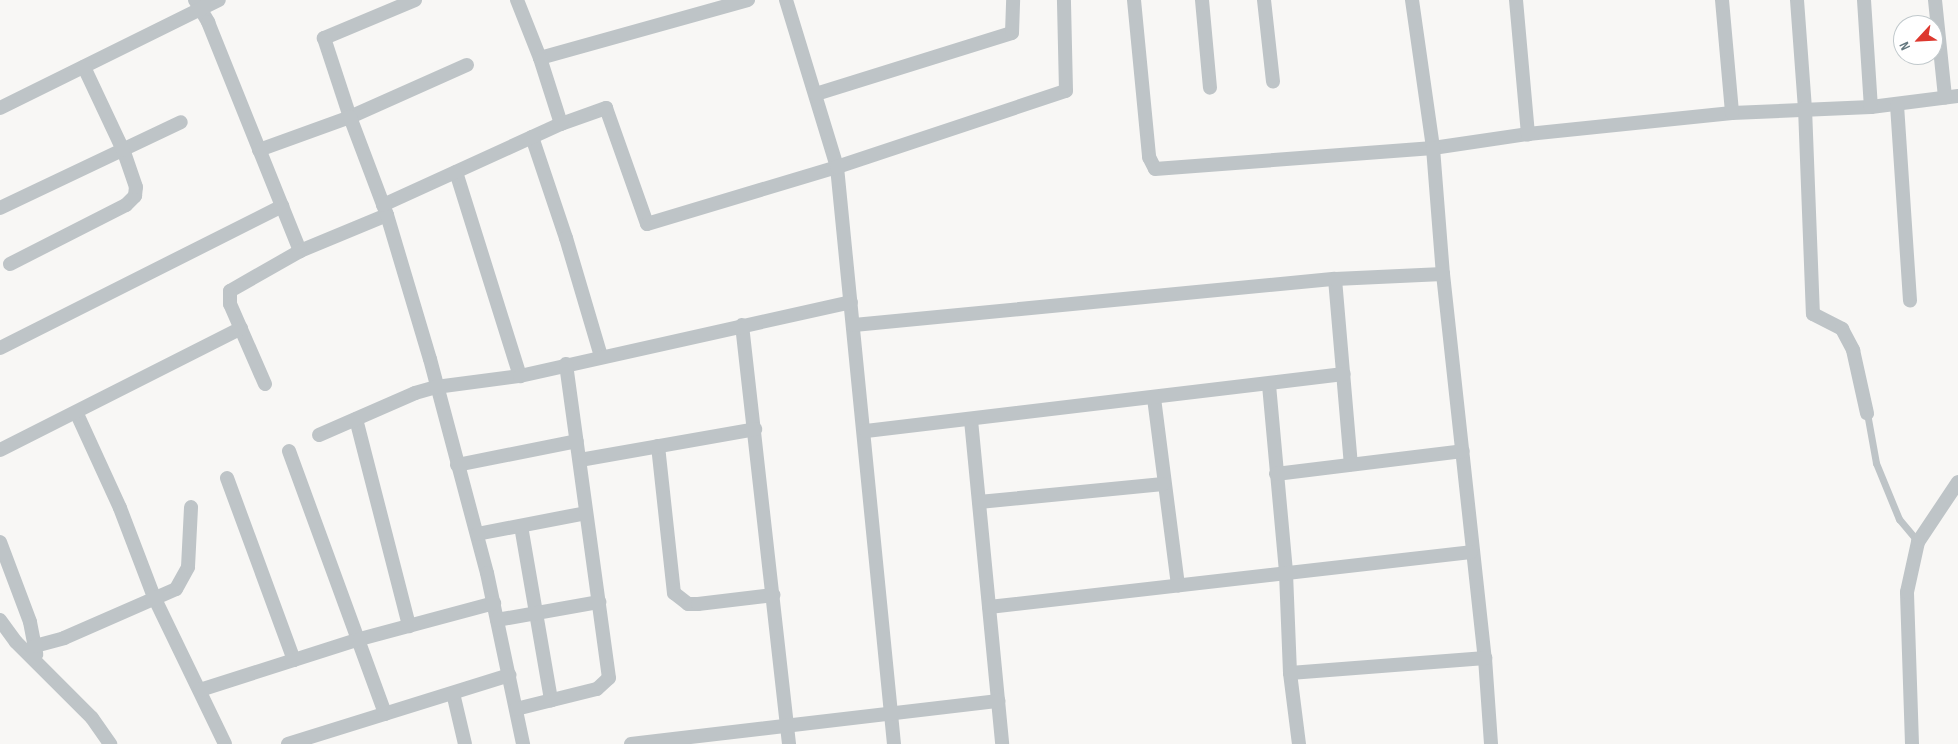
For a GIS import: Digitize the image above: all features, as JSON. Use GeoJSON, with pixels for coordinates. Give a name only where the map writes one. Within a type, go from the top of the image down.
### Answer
{"type":"FeatureCollection","features":[{"type":"Feature","properties":{"kind":"street"},"geometry":{"type":"LineString","coordinates":[[0,108],[84,67],[198,5],[219,0]]}},
{"type":"Feature","properties":{"kind":"street"},"geometry":{"type":"LineString","coordinates":[[415,0],[324,38],[350,118],[385,210],[436,387],[494,604],[523,744]]}},
{"type":"Feature","properties":{"kind":"street"},"geometry":{"type":"LineString","coordinates":[[517,0],[540,58],[562,124]]}},
{"type":"Feature","properties":{"kind":"street"},"geometry":{"type":"LineString","coordinates":[[540,58],[748,0]]}},
{"type":"Feature","properties":{"kind":"street"},"geometry":{"type":"LineString","coordinates":[[786,0],[837,167],[866,431],[894,744]]}},
{"type":"Feature","properties":{"kind":"street"},"geometry":{"type":"LineString","coordinates":[[816,94],[1012,33],[1013,0]]}},
{"type":"Feature","properties":{"kind":"street"},"geometry":{"type":"LineString","coordinates":[[265,384],[230,304],[230,291],[300,251],[385,210],[456,172],[562,124],[606,108],[648,224],[837,167],[1066,90],[1064,0]]}},
{"type":"Feature","properties":{"kind":"street"},"geometry":{"type":"LineString","coordinates":[[1134,0],[1148,157],[1155,169],[1433,148],[1528,134],[1732,113],[1805,108],[1871,107],[1951,96],[1935,0]]}},
{"type":"Feature","properties":{"kind":"street"},"geometry":{"type":"LineString","coordinates":[[1202,0],[1210,88]]}},
{"type":"Feature","properties":{"kind":"street"},"geometry":{"type":"LineString","coordinates":[[1264,0],[1273,82]]}},
{"type":"Feature","properties":{"kind":"street"},"geometry":{"type":"LineString","coordinates":[[1412,0],[1433,148],[1443,274],[1485,658],[1491,744]]}},
{"type":"Feature","properties":{"kind":"street"},"geometry":{"type":"LineString","coordinates":[[1516,0],[1528,134]]}},
{"type":"Feature","properties":{"kind":"street"},"geometry":{"type":"LineString","coordinates":[[1722,0],[1732,113]]}},
{"type":"Feature","properties":{"kind":"street"},"geometry":{"type":"LineString","coordinates":[[1797,0],[1805,108],[1812,314],[1842,329],[1853,350],[1866,413]]}},
{"type":"Feature","properties":{"kind":"street"},"geometry":{"type":"LineString","coordinates":[[1864,0],[1871,107]]}},
{"type":"Feature","properties":{"kind":"street"},"geometry":{"type":"LineString","coordinates":[[198,5],[300,251]]}},
{"type":"Feature","properties":{"kind":"street"},"geometry":{"type":"LineString","coordinates":[[259,150],[350,118],[467,65]]}},
{"type":"Feature","properties":{"kind":"street"},"geometry":{"type":"LineString","coordinates":[[10,264],[130,201],[135,196],[136,187],[122,150],[84,67]]}},
{"type":"Feature","properties":{"kind":"street"},"geometry":{"type":"LineString","coordinates":[[1896,105],[1910,301]]}},
{"type":"Feature","properties":{"kind":"street"},"geometry":{"type":"LineString","coordinates":[[0,208],[181,122]]}},
{"type":"Feature","properties":{"kind":"street"},"geometry":{"type":"LineString","coordinates":[[532,137],[566,238],[601,356]]}},
{"type":"Feature","properties":{"kind":"street"},"geometry":{"type":"LineString","coordinates":[[456,172],[520,376]]}},
{"type":"Feature","properties":{"kind":"street"},"geometry":{"type":"LineString","coordinates":[[0,348],[282,206]]}},
{"type":"Feature","properties":{"kind":"street"},"geometry":{"type":"LineString","coordinates":[[854,325],[1335,279],[1443,274]]}},
{"type":"Feature","properties":{"kind":"street"},"geometry":{"type":"LineString","coordinates":[[1335,279],[1351,464]]}},
{"type":"Feature","properties":{"kind":"street"},"geometry":{"type":"LineString","coordinates":[[319,435],[415,393],[436,387],[520,376],[742,324],[851,302]]}},
{"type":"Feature","properties":{"kind":"street"},"geometry":{"type":"LineString","coordinates":[[742,324],[789,744]]}},
{"type":"Feature","properties":{"kind":"street"},"geometry":{"type":"LineString","coordinates":[[0,450],[77,414],[241,328]]}},
{"type":"Feature","properties":{"kind":"street"},"geometry":{"type":"LineString","coordinates":[[516,709],[597,689],[609,678],[566,364]]}},
{"type":"Feature","properties":{"kind":"street"},"geometry":{"type":"LineString","coordinates":[[866,431],[1269,385],[1344,374]]}},
{"type":"Feature","properties":{"kind":"street"},"geometry":{"type":"LineString","coordinates":[[1269,385],[1286,572],[1290,673],[1299,744]]}},
{"type":"Feature","properties":{"kind":"street"},"geometry":{"type":"LineString","coordinates":[[1154,398],[1163,484],[1178,585]]}},
{"type":"Feature","properties":{"kind":"street"},"geometry":{"type":"LineString","coordinates":[[77,414],[154,597],[200,690],[224,744]]}},
{"type":"Feature","properties":{"kind":"street"},"geometry":{"type":"LineString","coordinates":[[356,419],[409,626]]}},
{"type":"Feature","properties":{"kind":"street"},"geometry":{"type":"LineString","coordinates":[[971,420],[1002,744]]}},
{"type":"Feature","properties":{"kind":"street"},"geometry":{"type":"LineString","coordinates":[[580,460],[755,429]]}},
{"type":"Feature","properties":{"kind":"street"},"geometry":{"type":"LineString","coordinates":[[457,465],[577,441]]}},
{"type":"Feature","properties":{"kind":"street"},"geometry":{"type":"LineString","coordinates":[[658,446],[674,593],[688,604],[773,595]]}},
{"type":"Feature","properties":{"kind":"street"},"geometry":{"type":"LineString","coordinates":[[289,451],[360,639],[386,714]]}},
{"type":"Feature","properties":{"kind":"street"},"geometry":{"type":"LineString","coordinates":[[1276,474],[1463,451]]}},
{"type":"Feature","properties":{"kind":"street"},"geometry":{"type":"LineString","coordinates":[[227,478],[294,660]]}},
{"type":"Feature","properties":{"kind":"street"},"geometry":{"type":"LineString","coordinates":[[1912,744],[1907,592],[1918,542],[1958,482]]}},
{"type":"Feature","properties":{"kind":"street"},"geometry":{"type":"LineString","coordinates":[[979,502],[1163,484]]}},
{"type":"Feature","properties":{"kind":"street"},"geometry":{"type":"LineString","coordinates":[[35,646],[64,638],[176,589],[188,567],[192,507]]}},
{"type":"Feature","properties":{"kind":"street"},"geometry":{"type":"LineString","coordinates":[[476,534],[586,514]]}},
{"type":"Feature","properties":{"kind":"street"},"geometry":{"type":"LineString","coordinates":[[521,526],[552,700]]}},
{"type":"Feature","properties":{"kind":"street"},"geometry":{"type":"LineString","coordinates":[[0,542],[30,622],[37,662]]}},
{"type":"Feature","properties":{"kind":"street"},"geometry":{"type":"LineString","coordinates":[[989,607],[1472,552]]}},
{"type":"Feature","properties":{"kind":"street"},"geometry":{"type":"LineString","coordinates":[[497,620],[599,602]]}},
{"type":"Feature","properties":{"kind":"street"},"geometry":{"type":"LineString","coordinates":[[200,690],[360,639],[494,604]]}},
{"type":"Feature","properties":{"kind":"street"},"geometry":{"type":"LineString","coordinates":[[2,628],[92,718],[110,744]]}},
{"type":"Feature","properties":{"kind":"street"},"geometry":{"type":"LineString","coordinates":[[1290,673],[1485,658]]}},
{"type":"Feature","properties":{"kind":"street"},"geometry":{"type":"LineString","coordinates":[[288,744],[509,675]]}},
{"type":"Feature","properties":{"kind":"street"},"geometry":{"type":"LineString","coordinates":[[453,692],[465,744]]}},
{"type":"Feature","properties":{"kind":"street"},"geometry":{"type":"LineString","coordinates":[[631,744],[787,723],[998,701]]}},
{"type":"Feature","properties":{"kind":"lane"},"geometry":{"type":"LineString","coordinates":[[1866,413],[1876,463],[1899,519],[1918,542]]}}]}
